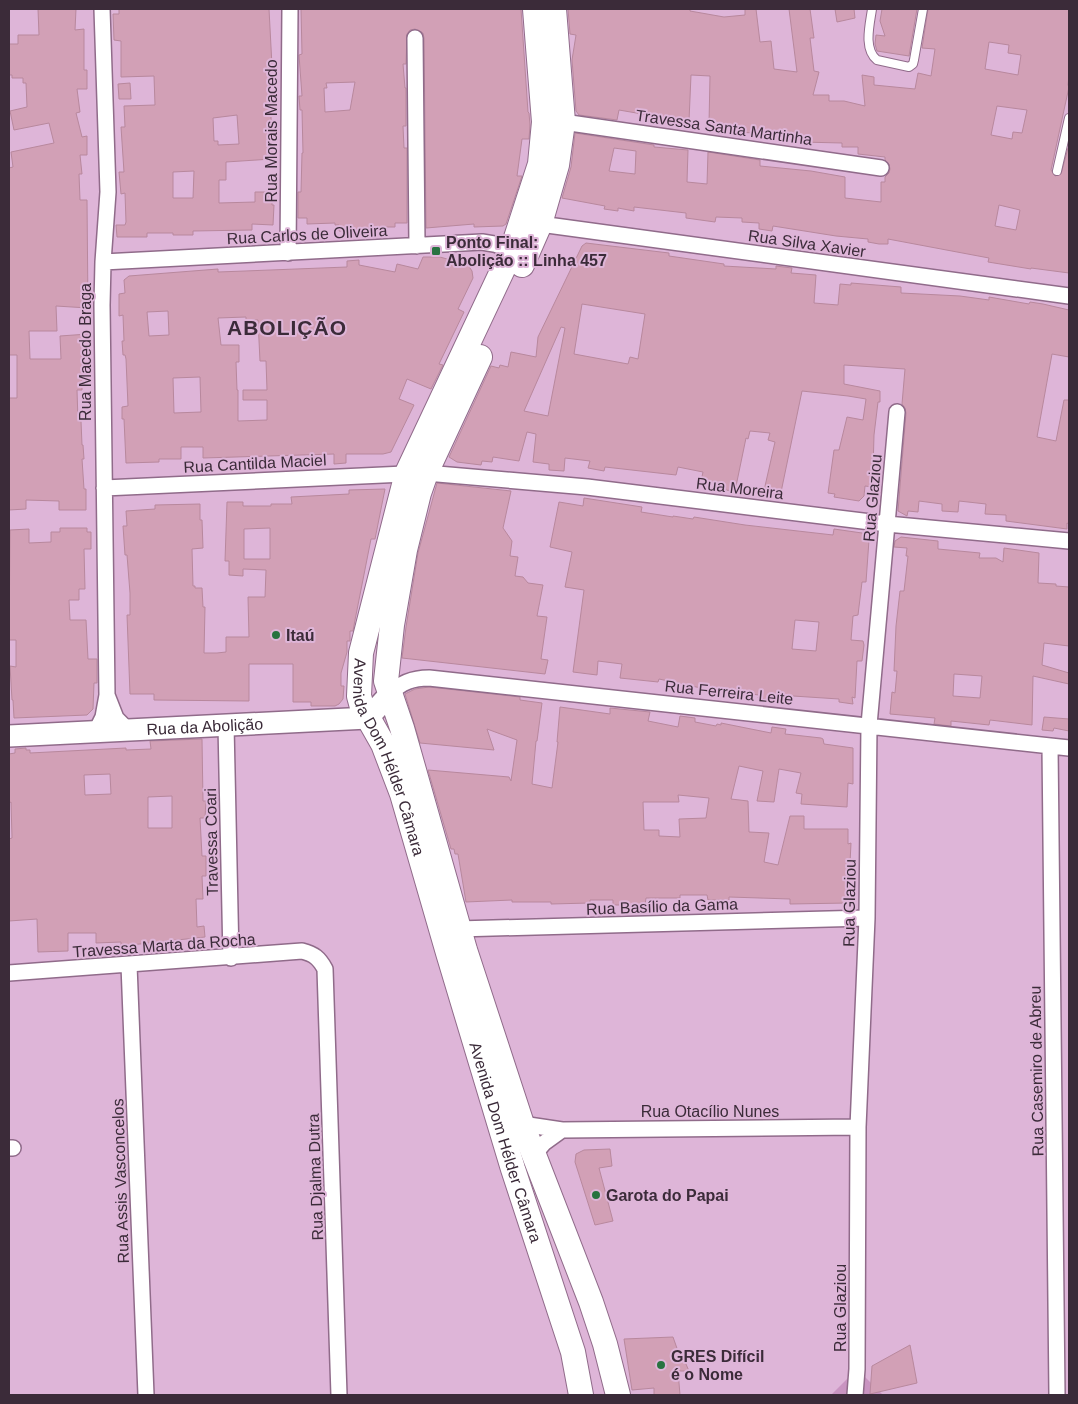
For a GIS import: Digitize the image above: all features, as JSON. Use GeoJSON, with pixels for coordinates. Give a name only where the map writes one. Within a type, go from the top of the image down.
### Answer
{"type":"FeatureCollection","features":[{"type":"Feature","properties":{"kind":"main road","name":"Avenida Dom Hélder Câmara"},"geometry":{"type":"LineString","coordinates":[[535,9],[544,122],[540,164],[512,250],[417,473],[361,653],[359,696],[362,707],[383,744],[402,794],[508,1150],[573,1352],[581,1395]]}},
{"type":"Feature","properties":{"kind":"main road","name":"Avenida Dom Hélder Câmara"},"geometry":{"type":"LineString","coordinates":[[554,9],[562,122],[557,165],[540,224],[417,473],[419,494],[405,550],[388,650],[386,681],[402,728],[458,929],[533,1156],[577,1266],[605,1344],[618,1395]]}},
{"type":"Feature","properties":{"kind":"main road"},"geometry":{"type":"LineString","coordinates":[[573,1352],[585,1360],[590,1360],[600,1353],[605,1344]]}},
{"type":"Feature","properties":{"kind":"street","name":"Rua Macedo Braga"},"geometry":{"type":"LineString","coordinates":[[96,731],[103,717],[107,695],[103,262],[108,192],[102,9]]}},
{"type":"Feature","properties":{"kind":"street","name":"Rua Morais Macedo"},"geometry":{"type":"LineString","coordinates":[[288,253],[290,9]]}},
{"type":"Feature","properties":{"kind":"street"},"geometry":{"type":"LineString","coordinates":[[415,38],[417,246]]}},
{"type":"Feature","properties":{"kind":"street","name":"Travessa Santa Martinha"},"geometry":{"type":"LineString","coordinates":[[562,122],[881,168]]}},
{"type":"Feature","properties":{"kind":"street","name":"Rua Silva Xavier"},"geometry":{"type":"LineString","coordinates":[[540,224],[1069,296]]}},
{"type":"Feature","properties":{"kind":"street","name":"Rua Carlos de Oliveira"},"geometry":{"type":"LineString","coordinates":[[103,262],[482,242],[512,250]]}},
{"type":"Feature","properties":{"kind":"street","name":"Rua Glaziou"},"geometry":{"type":"LineString","coordinates":[[855,1395],[857,1360],[858,1127],[866,918],[869,724],[898,412]]}},
{"type":"Feature","properties":{"kind":"street","name":"Rua Cantilda Maciel"},"geometry":{"type":"LineString","coordinates":[[104,488],[417,473]]}},
{"type":"Feature","properties":{"kind":"street","name":"Rua Moreira"},"geometry":{"type":"LineString","coordinates":[[417,473],[587,487],[887,524],[1069,540]]}},
{"type":"Feature","properties":{"kind":"street","name":"Rua Ferreira Leite"},"geometry":{"type":"LineString","coordinates":[[390,694],[401,683],[418,678],[429,678],[869,724],[1069,748]]}},
{"type":"Feature","properties":{"kind":"street"},"geometry":{"type":"LineString","coordinates":[[368,718],[390,694]]}},
{"type":"Feature","properties":{"kind":"street","name":"Rua Macedo Braga"},"geometry":{"type":"LineString","coordinates":[[107,695],[116,718],[128,730]]}},
{"type":"Feature","properties":{"kind":"street","name":"Rua da Abolição"},"geometry":{"type":"LineString","coordinates":[[9,736],[368,718]]}},
{"type":"Feature","properties":{"kind":"street","name":"Travessa Coari"},"geometry":{"type":"LineString","coordinates":[[226,725],[231,958]]}},
{"type":"Feature","properties":{"kind":"street","name":"Rua Casemiro de Abreu"},"geometry":{"type":"LineString","coordinates":[[1050,746],[1057,1395]]}},
{"type":"Feature","properties":{"kind":"street","name":"Rua Basílio da Gama"},"geometry":{"type":"LineString","coordinates":[[458,929],[866,918]]}},
{"type":"Feature","properties":{"kind":"street","name":"Travessa Marta da Rocha"},"geometry":{"type":"LineString","coordinates":[[9,973],[231,958],[302,951],[312,953],[320,959]]}},
{"type":"Feature","properties":{"kind":"street","name":"Rua Djalma Dutra"},"geometry":{"type":"LineString","coordinates":[[320,959],[325,969],[340,1395]]}},
{"type":"Feature","properties":{"kind":"street","name":"Rua Assis Vasconcelos"},"geometry":{"type":"LineString","coordinates":[[129,965],[146,1395]]}},
{"type":"Feature","properties":{"kind":"street","name":"Rua Otacílio Nunes"},"geometry":{"type":"LineString","coordinates":[[522,1124],[562,1130],[858,1127]]}},
{"type":"Feature","properties":{"kind":"street"},"geometry":{"type":"LineString","coordinates":[[533,1156],[544,1143],[562,1130]]}},
{"type":"Feature","properties":{"kind":"lane"},"geometry":{"type":"LineString","coordinates":[[872,9],[869,34],[872,57],[876,60],[909,67],[913,64],[914,60],[923,9]]}},
{"type":"Feature","properties":{"kind":"lane"},"geometry":{"type":"LineString","coordinates":[[1057,171],[1069,118]]}},
{"type":"Feature","properties":{"kind":"shaded area"},"geometry":{"type":"Polygon","coordinates":[[[857,1369],[883,1395],[831,1395],[857,1369]]]}},
{"type":"Feature","properties":{"kind":"building"},"geometry":{"type":"Polygon","coordinates":[[[38,9],[76,9],[75,30],[84,29],[84,70],[87,70],[87,89],[77,89],[80,112],[76,113],[82,137],[87,136],[87,155],[80,155],[82,174],[79,174],[80,200],[87,200],[88,308],[56,306],[57,331],[29,331],[30,359],[61,359],[60,336],[88,334],[88,353],[82,353],[82,390],[77,390],[78,421],[81,421],[83,445],[84,459],[82,459],[84,489],[86,489],[86,510],[59,510],[59,501],[26,500],[26,509],[9,510],[9,398],[17,398],[17,355],[9,355],[9,168],[13,167],[11,152],[54,143],[49,123],[14,130],[10,111],[27,107],[26,83],[23,83],[23,78],[12,78],[12,75],[9,75],[9,44],[18,44],[18,35],[39,35],[38,9]]]}},
{"type":"Feature","properties":{"kind":"building"},"geometry":{"type":"Polygon","coordinates":[[[119,9],[269,9],[272,66],[272,76],[270,76],[272,159],[226,162],[226,180],[219,180],[219,203],[255,202],[255,192],[272,192],[272,205],[274,205],[273,225],[252,224],[252,230],[193,231],[193,235],[147,233],[147,237],[117,237],[116,225],[125,225],[126,222],[125,193],[121,194],[119,172],[124,172],[121,127],[125,127],[124,106],[155,105],[154,76],[121,77],[121,41],[114,40],[113,14],[119,14],[119,9]],[[237,115],[213,118],[214,141],[218,141],[218,145],[239,144],[237,115]],[[194,171],[173,172],[173,198],[193,198],[194,171]]]}},
{"type":"Feature","properties":{"kind":"building"},"geometry":{"type":"Polygon","coordinates":[[[301,9],[521,9],[530,125],[529,139],[522,139],[517,176],[522,176],[506,224],[503,226],[474,227],[474,224],[426,228],[424,38],[423,33],[415,29],[410,30],[407,34],[406,64],[403,64],[406,88],[406,126],[403,126],[404,148],[407,148],[407,223],[395,223],[395,227],[379,227],[379,230],[339,231],[339,225],[335,225],[335,223],[307,224],[307,218],[298,218],[298,192],[301,192],[303,153],[302,110],[300,110],[299,96],[302,96],[299,55],[302,54],[301,9]],[[355,82],[326,83],[327,88],[324,88],[325,112],[350,110],[355,82]]]}},
{"type":"Feature","properties":{"kind":"building"},"geometry":{"type":"Polygon","coordinates":[[[568,9],[690,9],[690,11],[724,17],[745,15],[745,9],[756,9],[760,42],[771,41],[774,69],[797,72],[789,9],[810,9],[814,38],[810,38],[814,71],[819,72],[813,95],[829,95],[829,101],[844,101],[865,106],[862,75],[874,77],[874,85],[915,89],[918,73],[931,76],[935,49],[922,48],[928,9],[1069,9],[1069,87],[1051,170],[1055,176],[1061,174],[1068,148],[1069,273],[988,262],[989,258],[888,239],[888,244],[879,244],[868,242],[868,239],[773,226],[772,231],[759,229],[759,223],[742,222],[742,218],[716,217],[715,222],[686,218],[686,213],[634,207],[634,211],[618,208],[618,211],[604,209],[605,206],[562,198],[571,167],[575,133],[654,145],[654,147],[688,150],[687,182],[707,184],[708,152],[760,160],[760,166],[811,171],[845,177],[845,198],[881,202],[881,182],[885,182],[885,177],[890,169],[885,157],[858,154],[858,147],[842,147],[842,143],[801,142],[789,137],[774,136],[774,134],[735,132],[736,129],[709,124],[710,76],[691,75],[689,121],[674,118],[674,122],[669,122],[668,124],[648,121],[648,115],[619,110],[617,120],[579,115],[576,111],[572,60],[576,35],[570,34],[568,9]],[[989,42],[985,69],[1018,75],[1021,55],[1008,53],[1009,45],[989,42]],[[997,106],[991,135],[1012,139],[1013,132],[1022,133],[1027,110],[997,106]],[[614,148],[609,171],[635,174],[636,151],[614,148]],[[999,205],[995,226],[1016,230],[1020,210],[999,205]]]}},
{"type":"Feature","properties":{"kind":"building"},"geometry":{"type":"Polygon","coordinates":[[[835,9],[854,9],[855,18],[837,22],[835,9]]]}},
{"type":"Feature","properties":{"kind":"building"},"geometry":{"type":"Polygon","coordinates":[[[882,9],[917,9],[909,56],[877,51],[875,44],[876,35],[885,36],[880,21],[882,9]]]}},
{"type":"Feature","properties":{"kind":"building"},"geometry":{"type":"Polygon","coordinates":[[[130,83],[131,99],[119,99],[118,84],[130,83]]]}},
{"type":"Feature","properties":{"kind":"building"},"geometry":{"type":"Polygon","coordinates":[[[586,243],[669,253],[669,256],[724,264],[724,266],[776,269],[776,266],[792,268],[791,273],[816,275],[814,303],[838,305],[840,284],[851,285],[851,283],[901,287],[901,293],[960,296],[989,300],[989,297],[1029,304],[1030,302],[1043,304],[1069,310],[1069,357],[1052,354],[1037,437],[1056,441],[1064,400],[1069,400],[1069,524],[1067,523],[1067,529],[1006,521],[1006,515],[985,514],[986,504],[959,501],[958,512],[942,511],[942,504],[919,501],[918,512],[908,511],[907,516],[898,511],[906,413],[902,404],[905,369],[844,365],[844,384],[880,391],[874,435],[873,470],[875,470],[873,487],[865,486],[864,496],[859,501],[834,497],[835,494],[828,493],[834,450],[839,450],[847,417],[863,420],[866,399],[802,391],[780,497],[763,495],[775,442],[768,440],[770,433],[750,431],[748,439],[746,438],[735,491],[715,489],[715,484],[701,481],[703,472],[678,467],[676,475],[605,467],[604,471],[588,468],[590,461],[565,458],[564,471],[549,470],[549,464],[533,462],[536,434],[527,432],[519,461],[493,457],[492,462],[482,461],[481,465],[457,462],[449,457],[491,366],[499,368],[500,365],[508,367],[511,352],[536,357],[538,337],[582,246],[586,243]],[[582,304],[574,354],[628,364],[630,357],[638,359],[645,314],[582,304]],[[561,327],[524,411],[548,416],[565,328],[561,327]]]}},
{"type":"Feature","properties":{"kind":"building"},"geometry":{"type":"Polygon","coordinates":[[[423,257],[440,257],[468,265],[472,271],[473,278],[458,309],[464,312],[439,364],[443,365],[431,389],[407,379],[399,399],[414,405],[391,452],[383,454],[346,454],[346,463],[334,464],[334,454],[203,458],[203,447],[181,447],[181,459],[159,459],[159,462],[126,463],[122,407],[128,406],[126,359],[125,355],[123,355],[122,341],[124,341],[123,315],[119,316],[119,294],[125,293],[124,280],[129,276],[218,269],[218,272],[347,267],[347,261],[359,260],[359,265],[395,272],[397,264],[418,269],[423,257]],[[168,311],[147,312],[149,336],[169,335],[168,311]],[[246,317],[218,318],[221,345],[239,345],[239,362],[236,362],[238,421],[267,420],[267,400],[243,400],[243,390],[267,390],[266,361],[260,361],[258,320],[246,320],[246,317]],[[200,377],[173,378],[174,413],[201,412],[200,377]]]}},
{"type":"Feature","properties":{"kind":"building"},"geometry":{"type":"Polygon","coordinates":[[[437,483],[511,491],[503,528],[512,541],[510,556],[518,557],[515,576],[523,577],[528,583],[543,585],[537,616],[547,617],[541,659],[548,660],[545,674],[402,658],[418,553],[437,483]]]}},
{"type":"Feature","properties":{"kind":"building"},"geometry":{"type":"Polygon","coordinates":[[[385,489],[375,539],[371,539],[353,631],[350,631],[350,641],[347,641],[347,652],[341,673],[341,686],[344,686],[343,699],[339,704],[335,706],[311,706],[311,702],[293,702],[293,664],[249,664],[249,701],[154,700],[154,694],[130,694],[127,615],[130,615],[130,593],[123,526],[127,526],[126,511],[155,509],[155,505],[200,504],[203,548],[192,549],[193,586],[195,588],[202,588],[203,607],[205,607],[204,653],[217,653],[226,652],[226,637],[249,637],[248,597],[265,597],[266,570],[243,569],[243,576],[229,575],[229,561],[225,561],[227,502],[243,502],[243,506],[292,504],[291,497],[349,494],[349,490],[385,489]],[[270,528],[244,529],[244,559],[270,559],[270,528]]]}},
{"type":"Feature","properties":{"kind":"building"},"geometry":{"type":"Polygon","coordinates":[[[584,498],[642,507],[641,512],[673,517],[693,519],[694,517],[833,535],[834,529],[866,535],[869,540],[866,582],[862,582],[858,615],[853,616],[851,640],[863,641],[864,645],[862,661],[857,661],[855,698],[852,697],[853,704],[839,702],[839,699],[793,696],[793,698],[769,696],[768,700],[758,698],[759,695],[701,688],[659,679],[658,682],[620,678],[622,664],[598,661],[597,675],[573,672],[584,590],[565,587],[572,552],[550,547],[559,502],[583,506],[584,498]],[[795,620],[792,649],[816,651],[819,622],[795,620]]]}},
{"type":"Feature","properties":{"kind":"building"},"geometry":{"type":"Polygon","coordinates":[[[60,528],[87,528],[87,532],[91,532],[91,549],[84,549],[85,589],[79,589],[79,600],[69,600],[70,620],[86,620],[88,659],[97,659],[97,683],[94,683],[93,709],[87,715],[14,718],[10,666],[16,667],[16,640],[9,640],[10,530],[29,529],[29,543],[51,542],[51,532],[60,532],[60,528]]]}},
{"type":"Feature","properties":{"kind":"building"},"geometry":{"type":"Polygon","coordinates":[[[901,537],[938,541],[938,549],[980,553],[979,558],[996,558],[1003,562],[1004,548],[1039,553],[1038,583],[1069,587],[1069,646],[1044,643],[1042,665],[1069,673],[1069,684],[1033,676],[1032,725],[990,720],[989,725],[951,721],[951,726],[934,724],[935,718],[890,714],[892,692],[895,693],[897,671],[894,671],[896,626],[900,591],[904,591],[908,556],[906,556],[907,548],[894,547],[895,541],[901,537]],[[954,674],[953,696],[980,698],[982,676],[954,674]]]}},
{"type":"Feature","properties":{"kind":"building"},"geometry":{"type":"Polygon","coordinates":[[[429,687],[520,697],[520,700],[542,703],[532,784],[552,788],[560,707],[610,714],[610,708],[650,712],[648,721],[678,727],[680,716],[695,718],[695,722],[716,726],[717,724],[721,725],[721,723],[771,733],[772,727],[786,729],[785,734],[821,738],[824,744],[853,748],[853,784],[848,783],[847,807],[801,804],[802,794],[796,793],[801,773],[779,769],[774,802],[757,801],[763,771],[739,766],[731,799],[748,801],[749,832],[769,833],[764,862],[778,865],[790,816],[804,816],[804,829],[848,829],[848,844],[851,843],[848,903],[790,904],[790,899],[729,897],[729,900],[708,900],[707,895],[680,895],[680,898],[646,898],[645,905],[613,905],[613,900],[590,900],[590,903],[551,904],[551,902],[512,902],[512,900],[466,902],[458,854],[455,854],[454,849],[451,849],[428,770],[509,777],[511,781],[517,740],[487,729],[494,750],[420,743],[405,694],[415,689],[429,687]],[[678,795],[679,802],[643,802],[644,830],[659,830],[659,836],[680,837],[679,819],[706,818],[709,798],[678,795]]]}},
{"type":"Feature","properties":{"kind":"building"},"geometry":{"type":"Polygon","coordinates":[[[1044,717],[1069,719],[1069,731],[1054,728],[1053,731],[1042,730],[1044,717]]]}},
{"type":"Feature","properties":{"kind":"building"},"geometry":{"type":"Polygon","coordinates":[[[202,739],[203,801],[206,801],[205,818],[200,818],[202,856],[206,856],[206,876],[202,876],[203,899],[196,899],[197,927],[204,926],[205,937],[121,946],[121,942],[96,943],[96,933],[68,933],[68,951],[38,952],[37,919],[9,921],[9,839],[12,838],[11,802],[9,803],[9,754],[15,753],[15,749],[26,748],[26,750],[30,750],[30,753],[126,748],[126,750],[151,749],[150,741],[202,739]],[[110,774],[84,775],[85,795],[111,794],[110,774]],[[172,796],[148,797],[148,828],[172,828],[172,796]]]}},
{"type":"Feature","properties":{"kind":"building","name":"Garota do Papai"},"geometry":{"type":"Polygon","coordinates":[[[610,1149],[612,1166],[599,1168],[613,1221],[595,1225],[575,1162],[576,1154],[584,1150],[610,1149]]]}},
{"type":"Feature","properties":{"kind":"building","name":"GRES Difícil é o Nome"},"geometry":{"type":"Polygon","coordinates":[[[673,1337],[679,1354],[682,1355],[689,1371],[678,1371],[680,1395],[654,1395],[654,1388],[632,1390],[624,1339],[673,1337]]]}},
{"type":"Feature","properties":{"kind":"building"},"geometry":{"type":"Polygon","coordinates":[[[910,1345],[917,1383],[870,1394],[872,1366],[910,1345]]]}},
{"type":"Feature","properties":{"kind":"place","name":"Ponto Final: Abolição :: Linha 457"},"geometry":{"type":"Point","coordinates":[436,251]}},
{"type":"Feature","properties":{"kind":"place","name":"Itaú"},"geometry":{"type":"Point","coordinates":[276,635]}},
{"type":"Feature","properties":{"kind":"place","name":"Garota do Papai"},"geometry":{"type":"Point","coordinates":[596,1195]}},
{"type":"Feature","properties":{"kind":"place","name":"GRES Difícil é o Nome"},"geometry":{"type":"Point","coordinates":[661,1365]}},
{"type":"Feature","properties":{"kind":"district","name":"ABOLIÇÃO"},"geometry":{"type":"Point","coordinates":[287,328]}}]}
